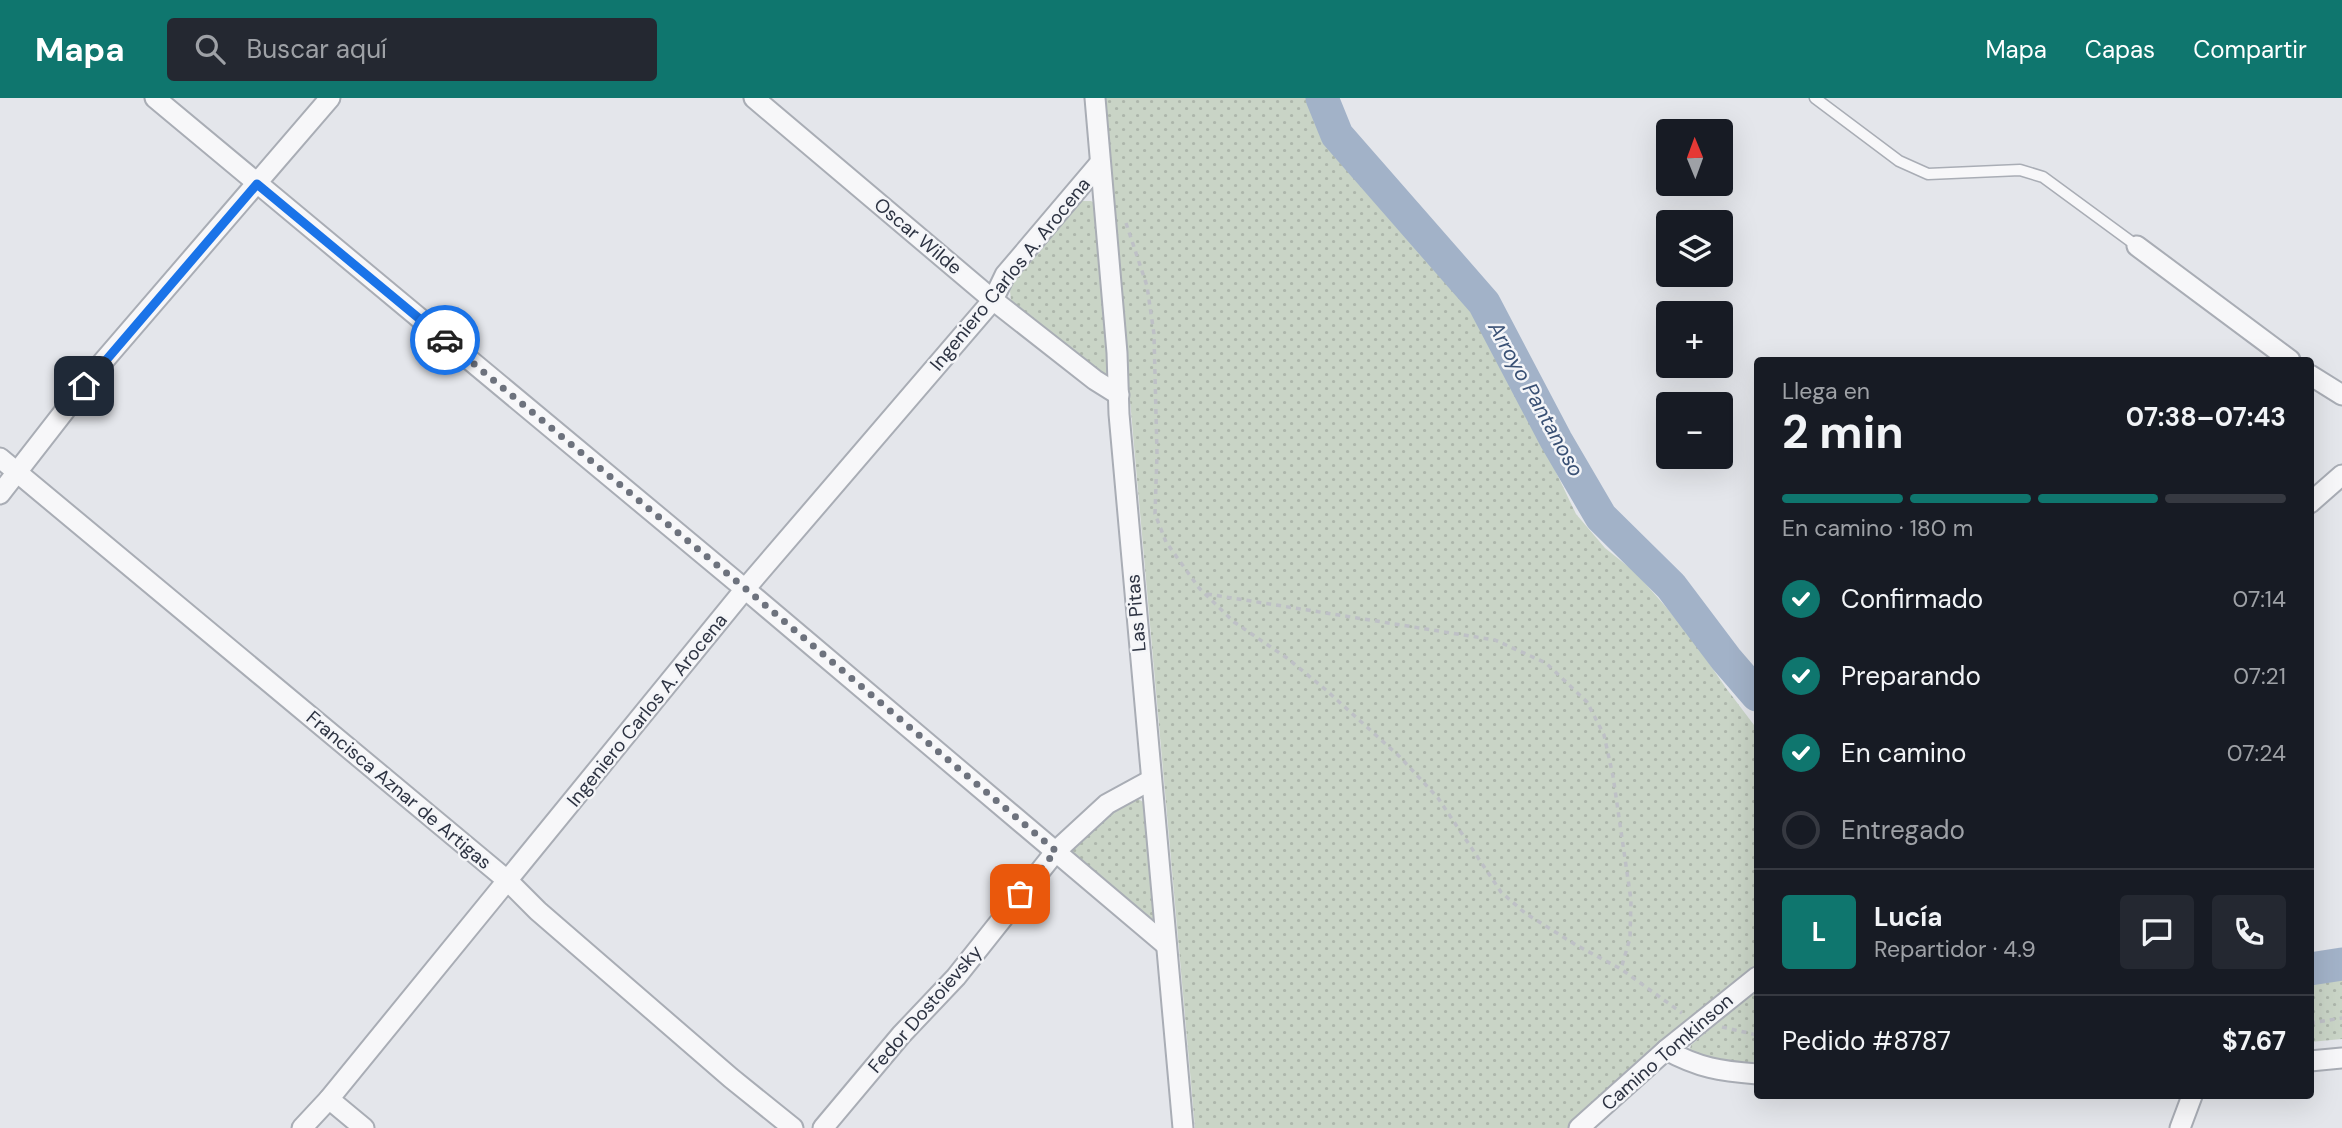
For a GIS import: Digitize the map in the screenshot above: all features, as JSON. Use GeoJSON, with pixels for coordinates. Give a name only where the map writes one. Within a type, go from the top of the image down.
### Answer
{"type":"FeatureCollection","features":[{"type":"Feature","properties":{"kind":"street"},"geometry":{"type":"LineString","coordinates":[[155,98],[746,589],[1166,945]]}},
{"type":"Feature","properties":{"kind":"street"},"geometry":{"type":"LineString","coordinates":[[0,494],[101,364],[330,98]]}},
{"type":"Feature","properties":{"kind":"street","name":"Oscar Wilde"},"geometry":{"type":"LineString","coordinates":[[754,98],[993,300],[1095,380],[1119,395]]}},
{"type":"Feature","properties":{"kind":"street","name":"Las Pitas"},"geometry":{"type":"LineString","coordinates":[[1095,98],[1119,414],[1183,1128]]}},
{"type":"Feature","properties":{"kind":"street","name":"Ingeniero Carlos A. Arocena"},"geometry":{"type":"LineString","coordinates":[[302,1128],[329,1099],[746,589],[993,300],[1005,275],[1100,163]]}},
{"type":"Feature","properties":{"kind":"street"},"geometry":{"type":"LineString","coordinates":[[2137,246],[2286,357]]}},
{"type":"Feature","properties":{"kind":"street"},"geometry":{"type":"LineString","coordinates":[[2314,378],[2342,395]]}},
{"type":"Feature","properties":{"kind":"street","name":"Francisca Aznar de Artigas"},"geometry":{"type":"LineString","coordinates":[[0,458],[508,881],[538,911],[720,1069],[793,1128]]}},
{"type":"Feature","properties":{"kind":"street"},"geometry":{"type":"LineString","coordinates":[[2314,500],[2342,475]]}},
{"type":"Feature","properties":{"kind":"street","name":"Fedor Dostoievsky"},"geometry":{"type":"LineString","coordinates":[[823,1128],[901,1035],[956,977],[1056,851],[1107,804],[1151,780]]}},
{"type":"Feature","properties":{"kind":"street","name":"Camino Tomkinson"},"geometry":{"type":"LineString","coordinates":[[1579,1128],[1666,1049],[1754,979]]}},
{"type":"Feature","properties":{"kind":"street"},"geometry":{"type":"LineString","coordinates":[[1666,1049],[1685,1060],[1718,1070],[1754,1073]]}},
{"type":"Feature","properties":{"kind":"street"},"geometry":{"type":"LineString","coordinates":[[2314,1061],[2342,1058]]}},
{"type":"Feature","properties":{"kind":"street"},"geometry":{"type":"LineString","coordinates":[[329,1099],[364,1128]]}},
{"type":"Feature","properties":{"kind":"street"},"geometry":{"type":"LineString","coordinates":[[2180,1128],[2191,1099]]}},
{"type":"Feature","properties":{"kind":"lane"},"geometry":{"type":"LineString","coordinates":[[1815,98],[1899,161],[1928,174],[2020,170],[2043,177],[2137,246]]}},
{"type":"Feature","properties":{"kind":"path"},"geometry":{"type":"LineString","coordinates":[[1125,218],[1146,286],[1154,334],[1157,454],[1155,514],[1166,542],[1205,594],[1234,622],[1287,658],[1326,690],[1400,757],[1438,798],[1501,892],[1525,913],[1621,969],[1684,1014],[1745,1034],[1754,1034]]}},
{"type":"Feature","properties":{"kind":"path"},"geometry":{"type":"LineString","coordinates":[[1205,594],[1495,640],[1546,663],[1587,702],[1604,735],[1614,776],[1631,900],[1630,938],[1621,969]]}},
{"type":"Feature","properties":{"kind":"path"},"geometry":{"type":"LineString","coordinates":[[2314,1022],[2342,1018]]}},
{"type":"Feature","properties":{"kind":"green space"},"geometry":{"type":"Polygon","coordinates":[[[1103,98],[1311,98],[1339,141],[1399,204],[1438,257],[1514,384],[1576,514],[1605,548],[1635,572],[1666,607],[1754,725],[1754,976],[1576,1128],[1195,1128],[1103,98]]]}},
{"type":"Feature","properties":{"kind":"green space"},"geometry":{"type":"Polygon","coordinates":[[[1081,201],[1096,204],[1109,366],[1106,375],[1011,301],[1012,279],[1081,201]]]}},
{"type":"Feature","properties":{"kind":"green space"},"geometry":{"type":"Polygon","coordinates":[[[1138,799],[1145,803],[1157,920],[1151,920],[1073,856],[1073,845],[1120,805],[1128,800],[1138,799]]]}},
{"type":"Feature","properties":{"kind":"green space"},"geometry":{"type":"Polygon","coordinates":[[[2342,974],[2342,1039],[2314,1042],[2314,977],[2342,974]]]}},
{"type":"Feature","properties":{"kind":"green space"},"geometry":{"type":"Polygon","coordinates":[[[1754,992],[1754,1064],[1695,1058],[1689,1053],[1691,1045],[1754,992]]]}},
{"type":"Feature","properties":{"kind":"waterway","name":"Arroyo Pantanoso"},"geometry":{"type":"LineString","coordinates":[[1322,98],[1337,135],[1484,303],[1556,440],[1601,517],[1671,586],[1754,692]]}},
{"type":"Feature","properties":{"kind":"waterway","name":"Arroyo Pantanoso"},"geometry":{"type":"LineString","coordinates":[[2314,968],[2342,964]]}},
{"type":"Feature","properties":{"kind":"way so far"},"geometry":{"type":"LineString","coordinates":[[445,340],[1056,851],[1020,894]]}},
{"type":"Feature","properties":{"kind":"route"},"geometry":{"type":"LineString","coordinates":[[84,386],[257,184],[445,340]]}}]}
